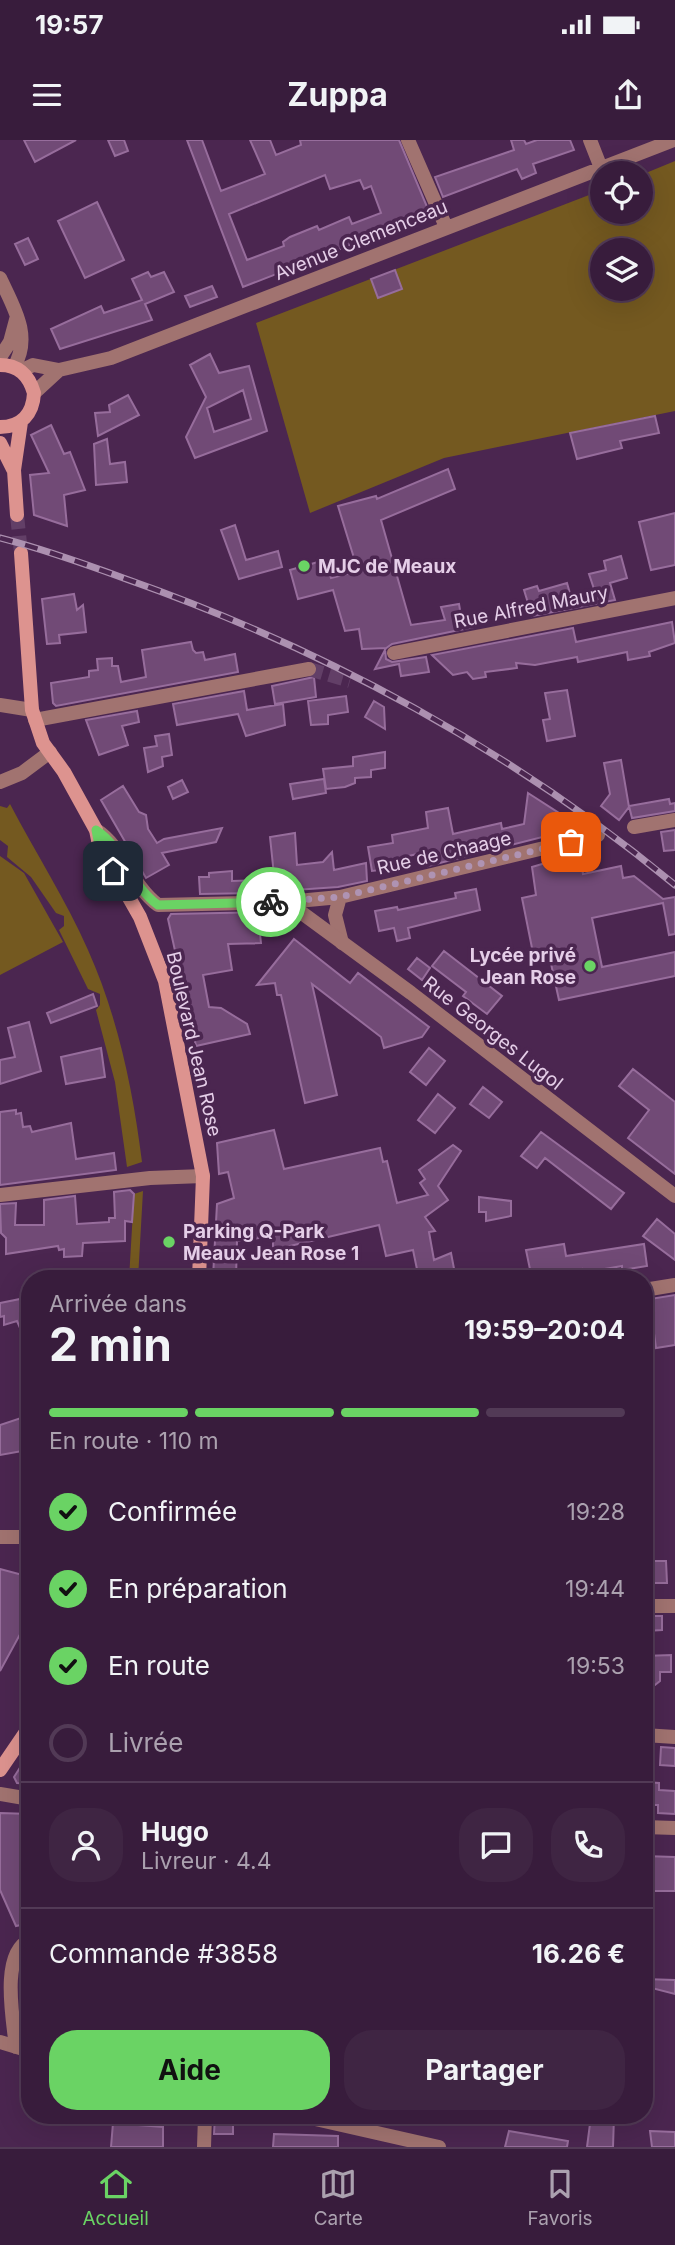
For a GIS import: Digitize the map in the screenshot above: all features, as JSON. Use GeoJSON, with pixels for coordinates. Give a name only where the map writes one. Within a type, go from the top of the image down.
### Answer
{"type":"FeatureCollection","features":[{"type":"Feature","properties":{"kind":"main road"},"geometry":{"type":"LineString","coordinates":[[17,367],[31,383],[34,393],[32,409],[21,422],[13,470],[18,515]]}},
{"type":"Feature","properties":{"kind":"main road"},"geometry":{"type":"LineString","coordinates":[[0,427],[21,422]]}},
{"type":"Feature","properties":{"kind":"main road"},"geometry":{"type":"LineString","coordinates":[[0,443],[13,470]]}},
{"type":"Feature","properties":{"kind":"main road","name":"Boulevard Jean Rose"},"geometry":{"type":"LineString","coordinates":[[20,553],[33,715],[50,752],[96,830],[99,845],[140,917],[157,955],[203,1176],[199,1270]]}},
{"type":"Feature","properties":{"kind":"main road"},"geometry":{"type":"LineString","coordinates":[[0,1770],[21,1739]]}},
{"type":"Feature","properties":{"kind":"street"},"geometry":{"type":"LineString","coordinates":[[408,140],[446,227]]}},
{"type":"Feature","properties":{"kind":"street"},"geometry":{"type":"LineString","coordinates":[[590,140],[598,161]]}},
{"type":"Feature","properties":{"kind":"street","name":"Avenue Clemenceau"},"geometry":{"type":"LineString","coordinates":[[619,161],[674,140]]}},
{"type":"Feature","properties":{"kind":"street","name":"Avenue Clemenceau"},"geometry":{"type":"LineString","coordinates":[[17,367],[59,370],[111,358],[590,172]]}},
{"type":"Feature","properties":{"kind":"street"},"geometry":{"type":"LineString","coordinates":[[0,278],[21,327],[22,353],[17,367]]}},
{"type":"Feature","properties":{"kind":"street"},"geometry":{"type":"LineString","coordinates":[[0,357],[10,342],[17,316]]}},
{"type":"Feature","properties":{"kind":"street","name":"Avenue Clemenceau"},"geometry":{"type":"LineString","coordinates":[[34,393],[59,370]]}},
{"type":"Feature","properties":{"kind":"street","name":"Rue Alfred Maury"},"geometry":{"type":"LineString","coordinates":[[394,653],[675,598]]}},
{"type":"Feature","properties":{"kind":"street"},"geometry":{"type":"LineString","coordinates":[[0,705],[33,715],[309,669]]}},
{"type":"Feature","properties":{"kind":"street"},"geometry":{"type":"LineString","coordinates":[[0,782],[22,773],[50,752]]}},
{"type":"Feature","properties":{"kind":"street"},"geometry":{"type":"LineString","coordinates":[[634,827],[675,820]]}},
{"type":"Feature","properties":{"kind":"street","name":"Rue de Chaage"},"geometry":{"type":"LineString","coordinates":[[96,830],[110,839],[143,894],[158,905],[286,902],[340,897],[598,835]]}},
{"type":"Feature","properties":{"kind":"street"},"geometry":{"type":"LineString","coordinates":[[340,897],[335,915],[342,943]]}},
{"type":"Feature","properties":{"kind":"street","name":"Rue Georges Lugol"},"geometry":{"type":"LineString","coordinates":[[286,902],[675,1196]]}},
{"type":"Feature","properties":{"kind":"street"},"geometry":{"type":"LineString","coordinates":[[0,1195],[174,1176],[203,1176]]}},
{"type":"Feature","properties":{"kind":"street"},"geometry":{"type":"LineString","coordinates":[[653,1289],[675,1285]]}},
{"type":"Feature","properties":{"kind":"street"},"geometry":{"type":"LineString","coordinates":[[0,1537],[21,1537]]}},
{"type":"Feature","properties":{"kind":"street"},"geometry":{"type":"LineString","coordinates":[[653,1606],[675,1606]]}},
{"type":"Feature","properties":{"kind":"street"},"geometry":{"type":"LineString","coordinates":[[653,1736],[675,1737]]}},
{"type":"Feature","properties":{"kind":"street"},"geometry":{"type":"LineString","coordinates":[[0,1794],[21,1798]]}},
{"type":"Feature","properties":{"kind":"street"},"geometry":{"type":"LineString","coordinates":[[653,1827],[675,1828]]}},
{"type":"Feature","properties":{"kind":"street"},"geometry":{"type":"LineString","coordinates":[[21,1946],[17,1949],[12,1964],[21,2034]]}},
{"type":"Feature","properties":{"kind":"street"},"geometry":{"type":"LineString","coordinates":[[0,2042],[21,2048]]}},
{"type":"Feature","properties":{"kind":"street"},"geometry":{"type":"LineString","coordinates":[[204,2147],[205,2124]]}},
{"type":"Feature","properties":{"kind":"street"},"geometry":{"type":"LineString","coordinates":[[337,2124],[439,2147]]}},
{"type":"Feature","properties":{"kind":"shaded area"},"geometry":{"type":"Polygon","coordinates":[[[675,161],[675,411],[444,458],[310,513],[256,323],[590,195],[590,224],[653,224],[653,170],[675,161]]]}},
{"type":"Feature","properties":{"kind":"shaded area"},"geometry":{"type":"Polygon","coordinates":[[[10,804],[70,913],[99,975],[123,1054],[142,1162],[127,1167],[115,1082],[96,1010],[100,1005],[100,994],[88,989],[59,930],[64,926],[64,916],[56,913],[31,877],[7,857],[8,846],[0,840],[0,806],[7,808],[10,804]]]}},
{"type":"Feature","properties":{"kind":"shaded area"},"geometry":{"type":"Polygon","coordinates":[[[0,856],[24,873],[63,942],[0,975],[0,856]]]}},
{"type":"Feature","properties":{"kind":"shaded area"},"geometry":{"type":"Polygon","coordinates":[[[143,1191],[139,1270],[130,1270],[134,1194],[143,1191]]]}},
{"type":"Feature","properties":{"kind":"building"},"geometry":{"type":"Polygon","coordinates":[[[24,140],[76,140],[35,162],[24,140]]]}},
{"type":"Feature","properties":{"kind":"building"},"geometry":{"type":"Polygon","coordinates":[[[108,140],[124,140],[128,151],[115,156],[108,140]]]}},
{"type":"Feature","properties":{"kind":"building"},"geometry":{"type":"Polygon","coordinates":[[[187,140],[202,140],[221,191],[265,174],[250,140],[270,140],[276,155],[301,145],[300,140],[399,140],[430,214],[243,287],[187,140]],[[325,175],[229,214],[247,260],[284,246],[283,242],[290,237],[317,226],[319,230],[349,217],[352,224],[381,213],[371,186],[364,189],[360,180],[330,189],[325,175]]]}},
{"type":"Feature","properties":{"kind":"building"},"geometry":{"type":"Polygon","coordinates":[[[511,140],[524,140],[526,144],[537,140],[570,140],[574,150],[533,164],[536,173],[522,179],[517,169],[443,197],[435,177],[514,150],[511,140]]]}},
{"type":"Feature","properties":{"kind":"building"},"geometry":{"type":"Polygon","coordinates":[[[97,202],[124,260],[85,278],[58,221],[97,202]]]}},
{"type":"Feature","properties":{"kind":"building"},"geometry":{"type":"Polygon","coordinates":[[[28,238],[38,259],[25,265],[15,244],[28,238]]]}},
{"type":"Feature","properties":{"kind":"building"},"geometry":{"type":"Polygon","coordinates":[[[395,270],[402,289],[378,298],[371,279],[395,270]]]}},
{"type":"Feature","properties":{"kind":"building"},"geometry":{"type":"Polygon","coordinates":[[[148,272],[151,277],[164,272],[174,292],[145,304],[152,320],[60,349],[51,329],[101,306],[104,313],[142,300],[132,279],[148,272]]]}},
{"type":"Feature","properties":{"kind":"building"},"geometry":{"type":"Polygon","coordinates":[[[212,286],[217,297],[190,307],[185,296],[212,286]]]}},
{"type":"Feature","properties":{"kind":"building"},"geometry":{"type":"Polygon","coordinates":[[[210,354],[219,373],[249,366],[267,431],[195,458],[186,437],[206,397],[190,365],[210,354]],[[243,390],[207,408],[214,432],[251,419],[243,390]]]}},
{"type":"Feature","properties":{"kind":"building"},"geometry":{"type":"Polygon","coordinates":[[[128,395],[139,415],[98,436],[95,413],[110,412],[109,405],[128,395]]]}},
{"type":"Feature","properties":{"kind":"building"},"geometry":{"type":"Polygon","coordinates":[[[655,416],[659,433],[620,441],[622,448],[577,459],[570,433],[655,416]]]}},
{"type":"Feature","properties":{"kind":"building"},"geometry":{"type":"Polygon","coordinates":[[[51,425],[64,454],[70,452],[85,490],[64,495],[67,526],[34,515],[30,475],[49,473],[31,435],[51,425]]]}},
{"type":"Feature","properties":{"kind":"building"},"geometry":{"type":"Polygon","coordinates":[[[107,439],[110,464],[125,462],[127,482],[96,485],[94,444],[107,439]]]}},
{"type":"Feature","properties":{"kind":"building"},"geometry":{"type":"Polygon","coordinates":[[[448,469],[455,489],[381,520],[411,625],[445,620],[441,607],[459,604],[461,616],[471,615],[474,627],[392,644],[386,648],[362,649],[359,629],[345,631],[333,590],[298,599],[290,570],[325,560],[331,578],[358,571],[338,506],[376,496],[377,499],[448,469]]]}},
{"type":"Feature","properties":{"kind":"building"},"geometry":{"type":"Polygon","coordinates":[[[675,513],[675,565],[651,570],[639,522],[675,513]]]}},
{"type":"Feature","properties":{"kind":"building"},"geometry":{"type":"Polygon","coordinates":[[[235,525],[246,560],[278,551],[282,567],[239,579],[221,530],[235,525]]]}},
{"type":"Feature","properties":{"kind":"building"},"geometry":{"type":"Polygon","coordinates":[[[621,556],[627,578],[610,583],[615,600],[532,616],[524,590],[537,586],[539,591],[567,583],[571,597],[595,592],[589,574],[606,570],[604,561],[621,556]]]}},
{"type":"Feature","properties":{"kind":"building"},"geometry":{"type":"Polygon","coordinates":[[[74,594],[77,610],[83,605],[86,632],[59,635],[60,643],[47,644],[42,599],[74,594]]]}},
{"type":"Feature","properties":{"kind":"building"},"geometry":{"type":"Polygon","coordinates":[[[672,622],[675,643],[649,652],[650,656],[628,660],[627,652],[578,662],[577,657],[535,665],[516,663],[517,668],[485,672],[486,677],[473,679],[467,672],[453,675],[432,655],[573,628],[576,642],[672,622]]]}},
{"type":"Feature","properties":{"kind":"building"},"geometry":{"type":"Polygon","coordinates":[[[191,642],[196,653],[203,652],[205,660],[235,654],[238,672],[56,706],[53,703],[51,683],[89,677],[89,671],[98,670],[97,659],[112,658],[112,666],[118,666],[121,682],[146,677],[142,650],[191,642]]]}},
{"type":"Feature","properties":{"kind":"building"},"geometry":{"type":"Polygon","coordinates":[[[385,650],[386,659],[392,662],[426,657],[429,672],[401,676],[399,664],[375,669],[385,650]]]}},
{"type":"Feature","properties":{"kind":"building"},"geometry":{"type":"Polygon","coordinates":[[[314,677],[316,697],[275,704],[272,686],[314,677]]]}},
{"type":"Feature","properties":{"kind":"building"},"geometry":{"type":"Polygon","coordinates":[[[567,690],[575,736],[547,741],[543,720],[550,719],[545,693],[567,690]]]}},
{"type":"Feature","properties":{"kind":"building"},"geometry":{"type":"Polygon","coordinates":[[[244,691],[247,710],[283,704],[285,725],[246,736],[238,714],[177,725],[173,704],[244,691]]]}},
{"type":"Feature","properties":{"kind":"building"},"geometry":{"type":"Polygon","coordinates":[[[346,696],[348,712],[328,715],[328,724],[311,725],[308,701],[346,696]]]}},
{"type":"Feature","properties":{"kind":"building"},"geometry":{"type":"Polygon","coordinates":[[[374,701],[384,707],[385,729],[365,717],[374,701]]]}},
{"type":"Feature","properties":{"kind":"building"},"geometry":{"type":"Polygon","coordinates":[[[137,711],[139,722],[122,726],[128,745],[99,755],[86,720],[137,711]]]}},
{"type":"Feature","properties":{"kind":"building"},"geometry":{"type":"Polygon","coordinates":[[[169,734],[172,755],[162,757],[163,766],[148,772],[144,748],[157,746],[155,736],[169,734]]]}},
{"type":"Feature","properties":{"kind":"building"},"geometry":{"type":"Polygon","coordinates":[[[385,752],[385,768],[371,770],[371,777],[355,778],[355,783],[345,787],[326,789],[323,769],[353,766],[353,757],[385,752]]]}},
{"type":"Feature","properties":{"kind":"building"},"geometry":{"type":"Polygon","coordinates":[[[621,760],[629,807],[619,820],[601,806],[610,794],[604,763],[621,760]]]}},
{"type":"Feature","properties":{"kind":"building"},"geometry":{"type":"Polygon","coordinates":[[[324,779],[326,793],[293,799],[290,784],[324,779]]]}},
{"type":"Feature","properties":{"kind":"building"},"geometry":{"type":"Polygon","coordinates":[[[182,780],[188,792],[173,799],[168,787],[182,780]]]}},
{"type":"Feature","properties":{"kind":"building"},"geometry":{"type":"Polygon","coordinates":[[[123,786],[139,812],[146,815],[148,829],[157,843],[164,839],[222,828],[216,842],[162,853],[169,865],[146,878],[101,800],[123,786]]]}},
{"type":"Feature","properties":{"kind":"building"},"geometry":{"type":"Polygon","coordinates":[[[528,793],[562,815],[566,831],[428,866],[426,852],[395,860],[397,868],[372,871],[368,847],[393,843],[392,835],[428,828],[426,812],[448,808],[453,834],[501,823],[502,829],[524,824],[528,793]]]}},
{"type":"Feature","properties":{"kind":"building"},"geometry":{"type":"Polygon","coordinates":[[[669,799],[670,804],[675,803],[675,811],[632,818],[629,806],[669,799]]]}},
{"type":"Feature","properties":{"kind":"building"},"geometry":{"type":"Polygon","coordinates":[[[675,830],[675,850],[664,851],[661,832],[675,830]]]}},
{"type":"Feature","properties":{"kind":"building"},"geometry":{"type":"Polygon","coordinates":[[[295,833],[297,865],[323,862],[332,852],[334,870],[366,863],[367,881],[338,887],[266,892],[266,876],[274,875],[270,837],[295,833]]]}},
{"type":"Feature","properties":{"kind":"building"},"geometry":{"type":"Polygon","coordinates":[[[579,853],[583,874],[621,866],[623,878],[634,876],[663,899],[675,897],[675,934],[669,935],[663,903],[592,918],[602,967],[675,952],[675,976],[559,1000],[548,950],[533,953],[522,898],[536,895],[532,867],[579,853]]]}},
{"type":"Feature","properties":{"kind":"building"},"geometry":{"type":"Polygon","coordinates":[[[232,871],[232,881],[261,880],[262,893],[200,894],[199,877],[209,877],[209,873],[232,871]]]}},
{"type":"Feature","properties":{"kind":"building"},"geometry":{"type":"Polygon","coordinates":[[[476,889],[480,910],[408,928],[410,938],[397,941],[394,928],[379,931],[375,911],[397,907],[398,910],[456,898],[455,893],[476,889]]]}},
{"type":"Feature","properties":{"kind":"building"},"geometry":{"type":"Polygon","coordinates":[[[264,912],[265,924],[259,925],[261,943],[228,944],[232,970],[203,975],[209,1007],[221,1008],[247,1024],[250,1034],[196,1046],[168,919],[171,914],[264,912]]]}},
{"type":"Feature","properties":{"kind":"building"},"geometry":{"type":"Polygon","coordinates":[[[294,939],[350,983],[358,973],[429,1027],[422,1037],[384,1048],[381,1037],[312,984],[337,1095],[305,1103],[281,995],[277,995],[275,983],[257,985],[294,939]]]}},
{"type":"Feature","properties":{"kind":"building"},"geometry":{"type":"Polygon","coordinates":[[[444,951],[502,996],[487,1014],[463,996],[466,992],[432,966],[444,951]]]}},
{"type":"Feature","properties":{"kind":"building"},"geometry":{"type":"Polygon","coordinates":[[[417,958],[430,968],[422,980],[408,969],[417,958]]]}},
{"type":"Feature","properties":{"kind":"building"},"geometry":{"type":"Polygon","coordinates":[[[93,994],[97,1006],[51,1023],[47,1013],[93,994]]]}},
{"type":"Feature","properties":{"kind":"building"},"geometry":{"type":"Polygon","coordinates":[[[29,1022],[41,1071],[0,1084],[0,1060],[15,1057],[8,1028],[29,1022]]]}},
{"type":"Feature","properties":{"kind":"building"},"geometry":{"type":"Polygon","coordinates":[[[101,1048],[105,1077],[66,1084],[61,1057],[101,1048]]]}},
{"type":"Feature","properties":{"kind":"building"},"geometry":{"type":"Polygon","coordinates":[[[429,1048],[445,1061],[426,1085],[410,1072],[429,1048]]]}},
{"type":"Feature","properties":{"kind":"building"},"geometry":{"type":"Polygon","coordinates":[[[633,1069],[675,1102],[675,1174],[628,1138],[649,1110],[619,1086],[633,1069]]]}},
{"type":"Feature","properties":{"kind":"building"},"geometry":{"type":"Polygon","coordinates":[[[483,1087],[502,1102],[489,1118],[470,1104],[483,1087]]]}},
{"type":"Feature","properties":{"kind":"building"},"geometry":{"type":"Polygon","coordinates":[[[438,1094],[455,1108],[435,1133],[418,1120],[438,1094]]]}},
{"type":"Feature","properties":{"kind":"building"},"geometry":{"type":"Polygon","coordinates":[[[16,1110],[16,1114],[21,1113],[23,1127],[30,1126],[32,1132],[71,1123],[76,1159],[114,1153],[116,1170],[0,1185],[0,1112],[16,1110]]]}},
{"type":"Feature","properties":{"kind":"building"},"geometry":{"type":"Polygon","coordinates":[[[274,1130],[284,1169],[380,1148],[383,1162],[387,1161],[397,1203],[428,1195],[420,1183],[425,1179],[419,1170],[453,1145],[461,1151],[438,1186],[448,1200],[425,1217],[435,1231],[429,1232],[434,1260],[451,1253],[454,1270],[417,1270],[413,1250],[386,1256],[379,1225],[273,1250],[273,1236],[237,1241],[236,1270],[213,1270],[217,1204],[234,1198],[228,1172],[219,1174],[217,1143],[274,1130]]]}},
{"type":"Feature","properties":{"kind":"building"},"geometry":{"type":"Polygon","coordinates":[[[541,1132],[624,1193],[611,1209],[545,1158],[537,1168],[521,1156],[541,1132]]]}},
{"type":"Feature","properties":{"kind":"building"},"geometry":{"type":"Polygon","coordinates":[[[130,1190],[134,1194],[132,1222],[125,1221],[125,1241],[83,1243],[82,1256],[64,1257],[64,1249],[59,1250],[58,1246],[6,1254],[6,1238],[1,1233],[0,1204],[16,1203],[15,1225],[44,1225],[44,1200],[75,1196],[77,1224],[109,1222],[109,1218],[115,1218],[114,1192],[130,1190]]]}},
{"type":"Feature","properties":{"kind":"building"},"geometry":{"type":"Polygon","coordinates":[[[479,1197],[511,1201],[511,1216],[486,1221],[486,1212],[479,1212],[479,1197]]]}},
{"type":"Feature","properties":{"kind":"building"},"geometry":{"type":"Polygon","coordinates":[[[657,1219],[675,1234],[675,1260],[643,1236],[657,1219]]]}},
{"type":"Feature","properties":{"kind":"building"},"geometry":{"type":"Polygon","coordinates":[[[564,1244],[566,1256],[644,1244],[647,1266],[622,1270],[622,1266],[599,1270],[530,1270],[526,1250],[564,1244]]]}},
{"type":"Feature","properties":{"kind":"building"},"geometry":{"type":"Polygon","coordinates":[[[675,1295],[675,1345],[656,1348],[653,1299],[675,1295]]]}},
{"type":"Feature","properties":{"kind":"building"},"geometry":{"type":"Polygon","coordinates":[[[20,1299],[21,1330],[17,1321],[4,1325],[4,1316],[0,1317],[0,1303],[20,1299]]]}},
{"type":"Feature","properties":{"kind":"building"},"geometry":{"type":"Polygon","coordinates":[[[21,1418],[21,1451],[0,1455],[0,1425],[21,1418]]]}},
{"type":"Feature","properties":{"kind":"building"},"geometry":{"type":"Polygon","coordinates":[[[653,1561],[666,1561],[667,1583],[653,1583],[653,1561]]]}},
{"type":"Feature","properties":{"kind":"building"},"geometry":{"type":"Polygon","coordinates":[[[0,1569],[21,1575],[21,1632],[0,1671],[0,1569]]]}},
{"type":"Feature","properties":{"kind":"building"},"geometry":{"type":"Polygon","coordinates":[[[653,1616],[662,1616],[662,1630],[653,1631],[653,1616]]]}},
{"type":"Feature","properties":{"kind":"building"},"geometry":{"type":"Polygon","coordinates":[[[671,1655],[671,1672],[660,1672],[660,1681],[655,1685],[653,1685],[653,1656],[671,1655]]]}},
{"type":"Feature","properties":{"kind":"building"},"geometry":{"type":"Polygon","coordinates":[[[661,1747],[675,1748],[675,1766],[660,1765],[661,1747]]]}},
{"type":"Feature","properties":{"kind":"building"},"geometry":{"type":"Polygon","coordinates":[[[21,1766],[21,1783],[17,1783],[14,1777],[21,1766]]]}},
{"type":"Feature","properties":{"kind":"building"},"geometry":{"type":"Polygon","coordinates":[[[653,1783],[659,1783],[659,1790],[675,1791],[675,1814],[658,1813],[658,1805],[653,1805],[653,1783]]]}},
{"type":"Feature","properties":{"kind":"building"},"geometry":{"type":"Polygon","coordinates":[[[0,1813],[21,1814],[21,1925],[16,1926],[0,1890],[0,1813]]]}},
{"type":"Feature","properties":{"kind":"building"},"geometry":{"type":"Polygon","coordinates":[[[653,1856],[675,1857],[675,1891],[653,1891],[653,1856]]]}},
{"type":"Feature","properties":{"kind":"building"},"geometry":{"type":"Polygon","coordinates":[[[653,1979],[675,1980],[675,1994],[653,1988],[653,1979]]]}},
{"type":"Feature","properties":{"kind":"building"},"geometry":{"type":"Polygon","coordinates":[[[113,2124],[163,2127],[163,2147],[111,2147],[113,2124]]]}},
{"type":"Feature","properties":{"kind":"building"},"geometry":{"type":"Polygon","coordinates":[[[215,2124],[233,2124],[233,2134],[214,2134],[215,2124]]]}},
{"type":"Feature","properties":{"kind":"building"},"geometry":{"type":"Polygon","coordinates":[[[590,2124],[614,2124],[613,2147],[587,2147],[590,2124]]]}},
{"type":"Feature","properties":{"kind":"building"},"geometry":{"type":"Polygon","coordinates":[[[509,2131],[568,2141],[567,2147],[505,2147],[509,2131]]]}},
{"type":"Feature","properties":{"kind":"building"},"geometry":{"type":"Polygon","coordinates":[[[650,2131],[675,2132],[675,2147],[652,2147],[650,2131]]]}},
{"type":"Feature","properties":{"kind":"building"},"geometry":{"type":"Polygon","coordinates":[[[274,2134],[338,2136],[338,2147],[273,2147],[274,2134]]]}},
{"type":"Feature","properties":{"kind":"tunnel"},"geometry":{"type":"LineString","coordinates":[[17,515],[21,553]]}},
{"type":"Feature","properties":{"kind":"tunnel"},"geometry":{"type":"LineString","coordinates":[[309,669],[350,681]]}},
{"type":"Feature","properties":{"kind":"railway"},"geometry":{"type":"LineString","coordinates":[[0,538],[79,562],[200,607],[344,671],[483,748],[549,790],[675,885]]}},
{"type":"Feature","properties":{"kind":"way so far"},"geometry":{"type":"LineString","coordinates":[[271,902],[340,897],[571,842]]}},
{"type":"Feature","properties":{"kind":"place","name":"MJC de Meaux"},"geometry":{"type":"Point","coordinates":[304,566]}},
{"type":"Feature","properties":{"kind":"place","name":"Lycée privé Jean Rose"},"geometry":{"type":"Point","coordinates":[590,966]}},
{"type":"Feature","properties":{"kind":"place","name":"Parking Q-Park Meaux Jean Rose 1"},"geometry":{"type":"Point","coordinates":[169,1242]}},
{"type":"Feature","properties":{"kind":"route"},"geometry":{"type":"LineString","coordinates":[[113,871],[99,845],[96,830],[110,839],[143,894],[158,905],[271,902]]}}]}
